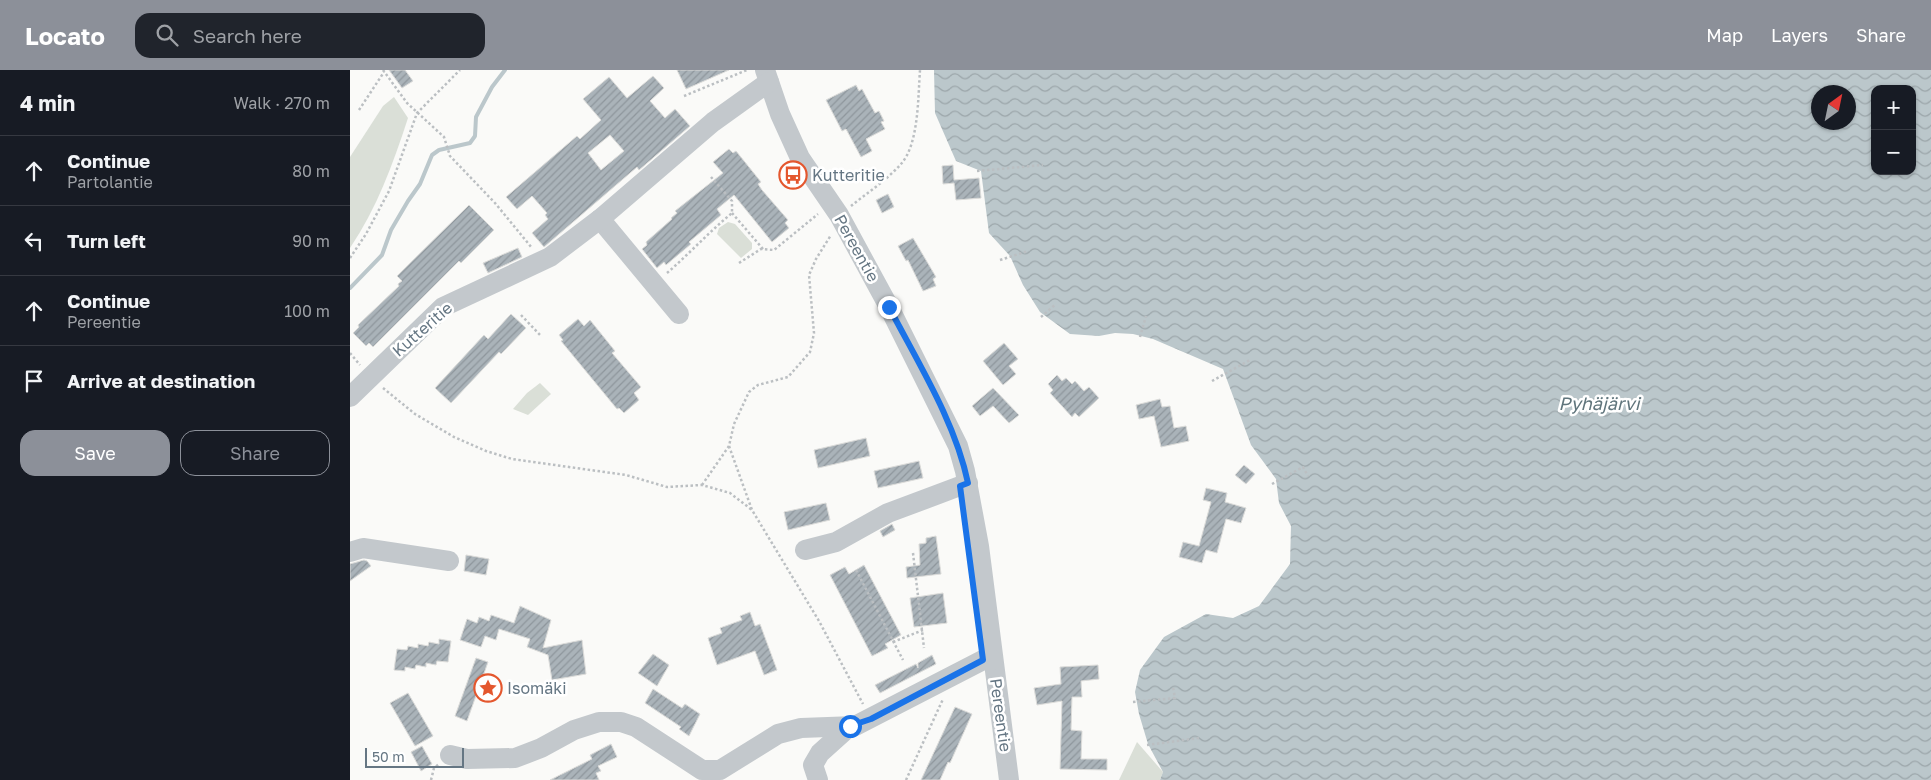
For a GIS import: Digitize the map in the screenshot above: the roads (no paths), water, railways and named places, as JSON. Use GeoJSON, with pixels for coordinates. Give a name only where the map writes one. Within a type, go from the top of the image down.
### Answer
{"type":"FeatureCollection","features":[{"type":"Feature","properties":{"kind":"street","name":"Kutteritie"},"geometry":{"type":"LineString","coordinates":[[350,397],[443,307],[463,296],[543,261],[600,219],[767,76]]}},
{"type":"Feature","properties":{"kind":"street","name":"Pereentie"},"geometry":{"type":"LineString","coordinates":[[767,76],[800,158],[839,215],[940,407],[958,446],[968,483],[979,546],[1009,780]]}},
{"type":"Feature","properties":{"kind":"street"},"geometry":{"type":"LineString","coordinates":[[600,219],[679,314]]}},
{"type":"Feature","properties":{"kind":"street"},"geometry":{"type":"LineString","coordinates":[[805,550],[836,542],[888,513],[968,483]]}},
{"type":"Feature","properties":{"kind":"street"},"geometry":{"type":"LineString","coordinates":[[350,552],[363,548],[449,560]]}},
{"type":"Feature","properties":{"kind":"street"},"geometry":{"type":"LineString","coordinates":[[450,755],[467,759],[515,758],[541,748],[574,730],[599,722],[621,722],[636,727],[702,770],[720,770],[778,734],[801,728],[850,726],[871,719],[983,660],[993,660]]}},
{"type":"Feature","properties":{"kind":"street"},"geometry":{"type":"LineString","coordinates":[[818,780],[813,765],[820,753],[850,726]]}},
{"type":"Feature","properties":{"kind":"water","name":"Pyhäjärvi"},"geometry":{"type":"Polygon","coordinates":[[[934,70],[1931,70],[1931,780],[1160,780],[1163,772],[1148,744],[1135,692],[1140,670],[1164,637],[1206,614],[1233,618],[1259,606],[1290,564],[1291,526],[1279,503],[1276,479],[1251,445],[1223,369],[1153,339],[1133,334],[1115,333],[1099,336],[1070,334],[1040,312],[1023,285],[1010,256],[989,233],[981,171],[956,161],[935,113],[934,70]]]}},
{"type":"Feature","properties":{"kind":"waterway"},"geometry":{"type":"LineString","coordinates":[[350,288],[382,255],[391,230],[420,184],[432,155],[439,150],[470,143],[475,136],[476,117],[492,87],[505,70]]}},
{"type":"Feature","properties":{"kind":"place","name":"Kutteritie"},"geometry":{"type":"Point","coordinates":[793,175]}},
{"type":"Feature","properties":{"kind":"place","name":"Isomäki"},"geometry":{"type":"Point","coordinates":[488,688]}}]}
